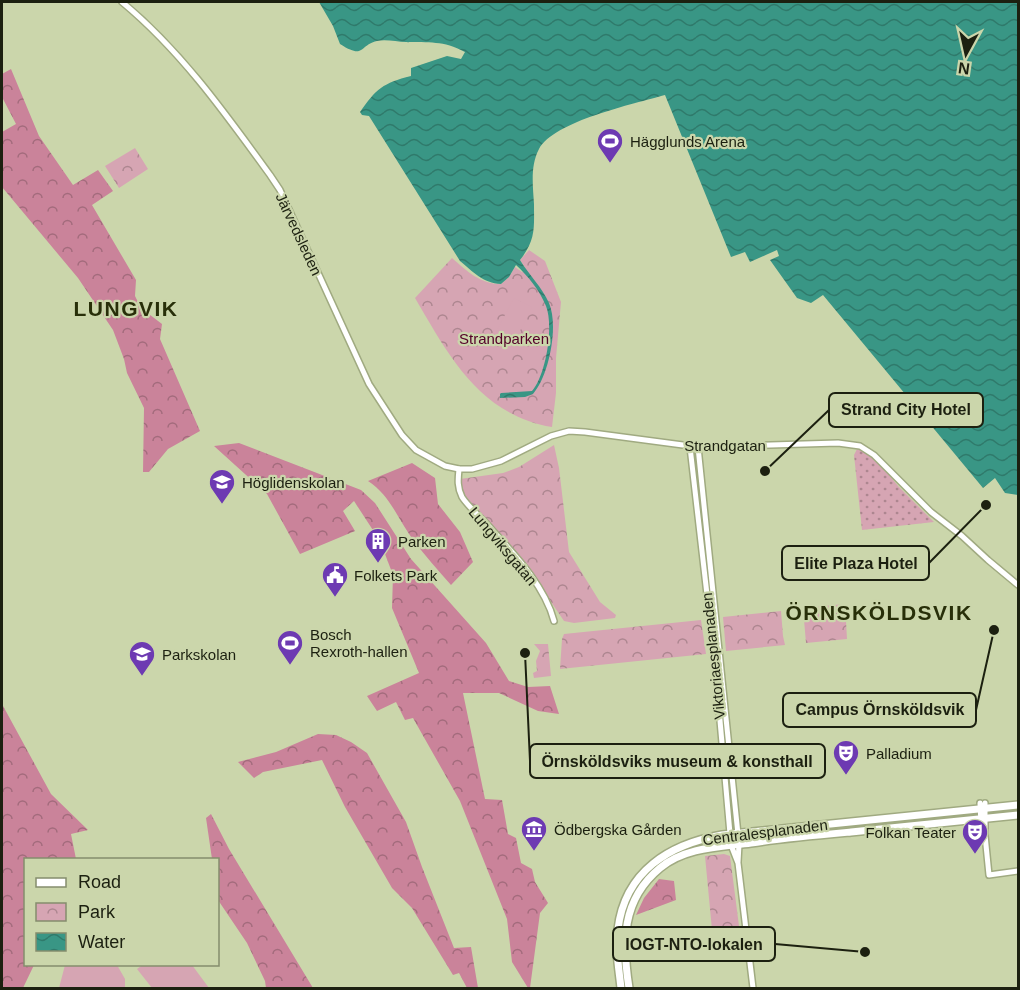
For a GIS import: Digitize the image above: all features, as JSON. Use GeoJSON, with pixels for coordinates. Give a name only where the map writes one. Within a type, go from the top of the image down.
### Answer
{"type":"FeatureCollection","features":[{"type":"Feature","properties":{"kind":"highway","name":"Centralesplanaden"},"geometry":{"type":"LineString","coordinates":[[621,988],[617,951],[618,927],[624,904],[636,882],[656,861],[674,849],[692,842],[734,834],[1018,804]]}},
{"type":"Feature","properties":{"kind":"highway","name":"Centralesplanaden"},"geometry":{"type":"LineString","coordinates":[[629,988],[624,951],[626,928],[632,906],[643,887],[661,867],[673,860],[701,849],[731,845],[1018,815]]}},
{"type":"Feature","properties":{"kind":"main road","name":"Järvedsleden"},"geometry":{"type":"LineString","coordinates":[[122,2],[153,30],[195,76],[280,190],[369,384],[402,435],[416,450],[430,459],[459,469]]}},
{"type":"Feature","properties":{"kind":"main road","name":"Strandgatan"},"geometry":{"type":"LineString","coordinates":[[459,469],[492,465],[540,440],[569,431],[690,447],[838,443],[860,446],[874,455],[931,512],[1018,585]]}},
{"type":"Feature","properties":{"kind":"main road","name":"Viktoriaesplanaden"},"geometry":{"type":"LineString","coordinates":[[690,447],[734,834],[739,844],[738,864],[753,988]]}},
{"type":"Feature","properties":{"kind":"main road","name":"Viktoriaesplanaden"},"geometry":{"type":"LineString","coordinates":[[698,447],[734,834],[731,845],[738,864]]}},
{"type":"Feature","properties":{"kind":"main road","name":"Lungviksgatan"},"geometry":{"type":"LineString","coordinates":[[459,469],[458,486],[462,497],[511,550],[550,607],[554,621]]}},
{"type":"Feature","properties":{"kind":"main road"},"geometry":{"type":"LineString","coordinates":[[983,806],[989,875],[1018,871]]}},
{"type":"Feature","properties":{"kind":"green space"},"geometry":{"type":"Polygon","coordinates":[[[11,69],[39,136],[73,185],[98,170],[113,191],[92,205],[136,280],[135,296],[141,308],[162,324],[160,339],[200,431],[168,449],[149,472],[143,472],[144,408],[127,373],[113,330],[78,278],[2,187],[2,132],[16,124],[2,97],[2,74],[11,69]]]}},
{"type":"Feature","properties":{"kind":"green space"},"geometry":{"type":"Polygon","coordinates":[[[135,148],[148,169],[119,188],[105,166],[135,148]]]}},
{"type":"Feature","properties":{"kind":"green space","name":"Strandparken"},"geometry":{"type":"Polygon","coordinates":[[[529,250],[545,261],[561,302],[552,427],[527,420],[505,410],[469,380],[454,361],[415,298],[452,258],[480,279],[501,284],[515,267],[522,272],[526,269],[520,260],[529,250]]]}},
{"type":"Feature","properties":{"kind":"green space"},"geometry":{"type":"Polygon","coordinates":[[[514,298],[532,307],[514,343],[496,332],[514,298]]]}},
{"type":"Feature","properties":{"kind":"green space"},"geometry":{"type":"Polygon","coordinates":[[[239,443],[361,490],[375,503],[411,559],[486,643],[509,681],[528,687],[550,686],[559,714],[538,711],[499,693],[463,693],[485,799],[502,800],[508,834],[516,838],[521,863],[532,869],[535,882],[548,903],[540,913],[530,988],[512,962],[507,919],[460,801],[413,718],[405,720],[396,702],[377,711],[367,696],[419,673],[392,608],[393,575],[380,541],[354,501],[343,511],[355,531],[300,554],[267,494],[214,446],[239,443]]]}},
{"type":"Feature","properties":{"kind":"green space"},"geometry":{"type":"Polygon","coordinates":[[[554,445],[569,552],[600,602],[616,615],[615,618],[574,623],[564,621],[528,568],[464,497],[460,479],[503,473],[519,467],[554,445]]]}},
{"type":"Feature","properties":{"kind":"green space"},"geometry":{"type":"Polygon","coordinates":[[[857,449],[876,460],[934,522],[862,530],[854,455],[857,449]]]}},
{"type":"Feature","properties":{"kind":"green space"},"geometry":{"type":"Polygon","coordinates":[[[412,463],[435,478],[438,504],[460,532],[473,562],[451,585],[408,533],[383,494],[368,481],[412,463]]]}},
{"type":"Feature","properties":{"kind":"green space"},"geometry":{"type":"Polygon","coordinates":[[[845,604],[847,639],[806,643],[803,608],[845,604]]]}},
{"type":"Feature","properties":{"kind":"green space"},"geometry":{"type":"Polygon","coordinates":[[[781,611],[785,645],[726,651],[723,617],[781,611]]]}},
{"type":"Feature","properties":{"kind":"green space"},"geometry":{"type":"Polygon","coordinates":[[[701,620],[706,654],[560,669],[564,634],[701,620]]]}},
{"type":"Feature","properties":{"kind":"green space"},"geometry":{"type":"Polygon","coordinates":[[[534,644],[548,644],[551,676],[534,678],[533,673],[537,671],[536,661],[540,651],[534,644]]]}},
{"type":"Feature","properties":{"kind":"green space"},"geometry":{"type":"Polygon","coordinates":[[[2,704],[51,794],[88,830],[71,834],[76,858],[24,858],[24,966],[34,966],[23,988],[2,988],[2,704]]]}},
{"type":"Feature","properties":{"kind":"green space"},"geometry":{"type":"Polygon","coordinates":[[[318,734],[336,735],[367,753],[406,822],[454,948],[471,947],[478,988],[467,988],[459,973],[453,975],[412,908],[392,888],[345,807],[322,760],[263,772],[254,778],[238,762],[276,752],[318,734]]]}},
{"type":"Feature","properties":{"kind":"green space"},"geometry":{"type":"Polygon","coordinates":[[[211,814],[229,849],[313,988],[266,988],[265,981],[247,943],[219,901],[219,858],[212,858],[206,818],[211,814]]]}},
{"type":"Feature","properties":{"kind":"green space"},"geometry":{"type":"Polygon","coordinates":[[[724,854],[730,856],[739,926],[712,930],[705,856],[724,854]]]}},
{"type":"Feature","properties":{"kind":"green space"},"geometry":{"type":"Polygon","coordinates":[[[659,879],[674,881],[676,900],[636,915],[644,898],[659,879]]]}},
{"type":"Feature","properties":{"kind":"green space"},"geometry":{"type":"Polygon","coordinates":[[[65,966],[118,966],[125,979],[125,988],[59,988],[65,966]]]}},
{"type":"Feature","properties":{"kind":"green space"},"geometry":{"type":"Polygon","coordinates":[[[141,966],[193,966],[209,988],[152,988],[137,969],[141,966]]]}},
{"type":"Feature","properties":{"kind":"water"},"geometry":{"type":"Polygon","coordinates":[[[319,2],[1018,2],[1018,495],[1005,493],[995,478],[983,488],[823,295],[811,303],[797,298],[770,260],[779,256],[777,250],[750,262],[745,252],[731,257],[665,95],[577,122],[547,139],[539,149],[533,169],[533,234],[520,260],[549,303],[553,324],[551,350],[544,375],[533,394],[525,397],[500,398],[501,393],[532,391],[537,384],[545,362],[549,337],[546,306],[533,284],[516,265],[509,277],[501,284],[484,279],[460,261],[369,116],[362,115],[360,112],[381,88],[393,81],[411,76],[411,68],[447,56],[461,59],[465,52],[443,44],[384,40],[371,43],[358,51],[348,49],[340,44],[319,2]]]}},
{"type":"Feature","properties":{"kind":"place","name":"Hägglunds Arena"},"geometry":{"type":"Point","coordinates":[610,164]}},
{"type":"Feature","properties":{"kind":"place","name":"Strand City Hotel"},"geometry":{"type":"Point","coordinates":[765,471]}},
{"type":"Feature","properties":{"kind":"place","name":"Höglidenskolan"},"geometry":{"type":"Point","coordinates":[222,505]}},
{"type":"Feature","properties":{"kind":"place","name":"Elite Plaza Hotel"},"geometry":{"type":"Point","coordinates":[986,505]}},
{"type":"Feature","properties":{"kind":"place","name":"Parken"},"geometry":{"type":"Point","coordinates":[378,564]}},
{"type":"Feature","properties":{"kind":"place","name":"Folkets Park"},"geometry":{"type":"Point","coordinates":[335,598]}},
{"type":"Feature","properties":{"kind":"place","name":"Campus Örnsköldsvik"},"geometry":{"type":"Point","coordinates":[994,630]}},
{"type":"Feature","properties":{"kind":"place","name":"Örnsköldsviks museum & konsthall"},"geometry":{"type":"Point","coordinates":[525,653]}},
{"type":"Feature","properties":{"kind":"place","name":"Bosch Rexroth-hallen"},"geometry":{"type":"Point","coordinates":[290,666]}},
{"type":"Feature","properties":{"kind":"place","name":"Parkskolan"},"geometry":{"type":"Point","coordinates":[142,677]}},
{"type":"Feature","properties":{"kind":"place","name":"Palladium"},"geometry":{"type":"Point","coordinates":[846,776]}},
{"type":"Feature","properties":{"kind":"place","name":"Ödbergska Gården"},"geometry":{"type":"Point","coordinates":[534,852]}},
{"type":"Feature","properties":{"kind":"place","name":"Folkan Teater"},"geometry":{"type":"Point","coordinates":[975,855]}},
{"type":"Feature","properties":{"kind":"place","name":"IOGT-NTO-lokalen"},"geometry":{"type":"Point","coordinates":[865,952]}},
{"type":"Feature","properties":{"kind":"district","name":"LUNGVIK"},"geometry":{"type":"Point","coordinates":[126,308]}},
{"type":"Feature","properties":{"kind":"district","name":"ÖRNSKÖLDSVIK"},"geometry":{"type":"Point","coordinates":[879,612]}}]}
